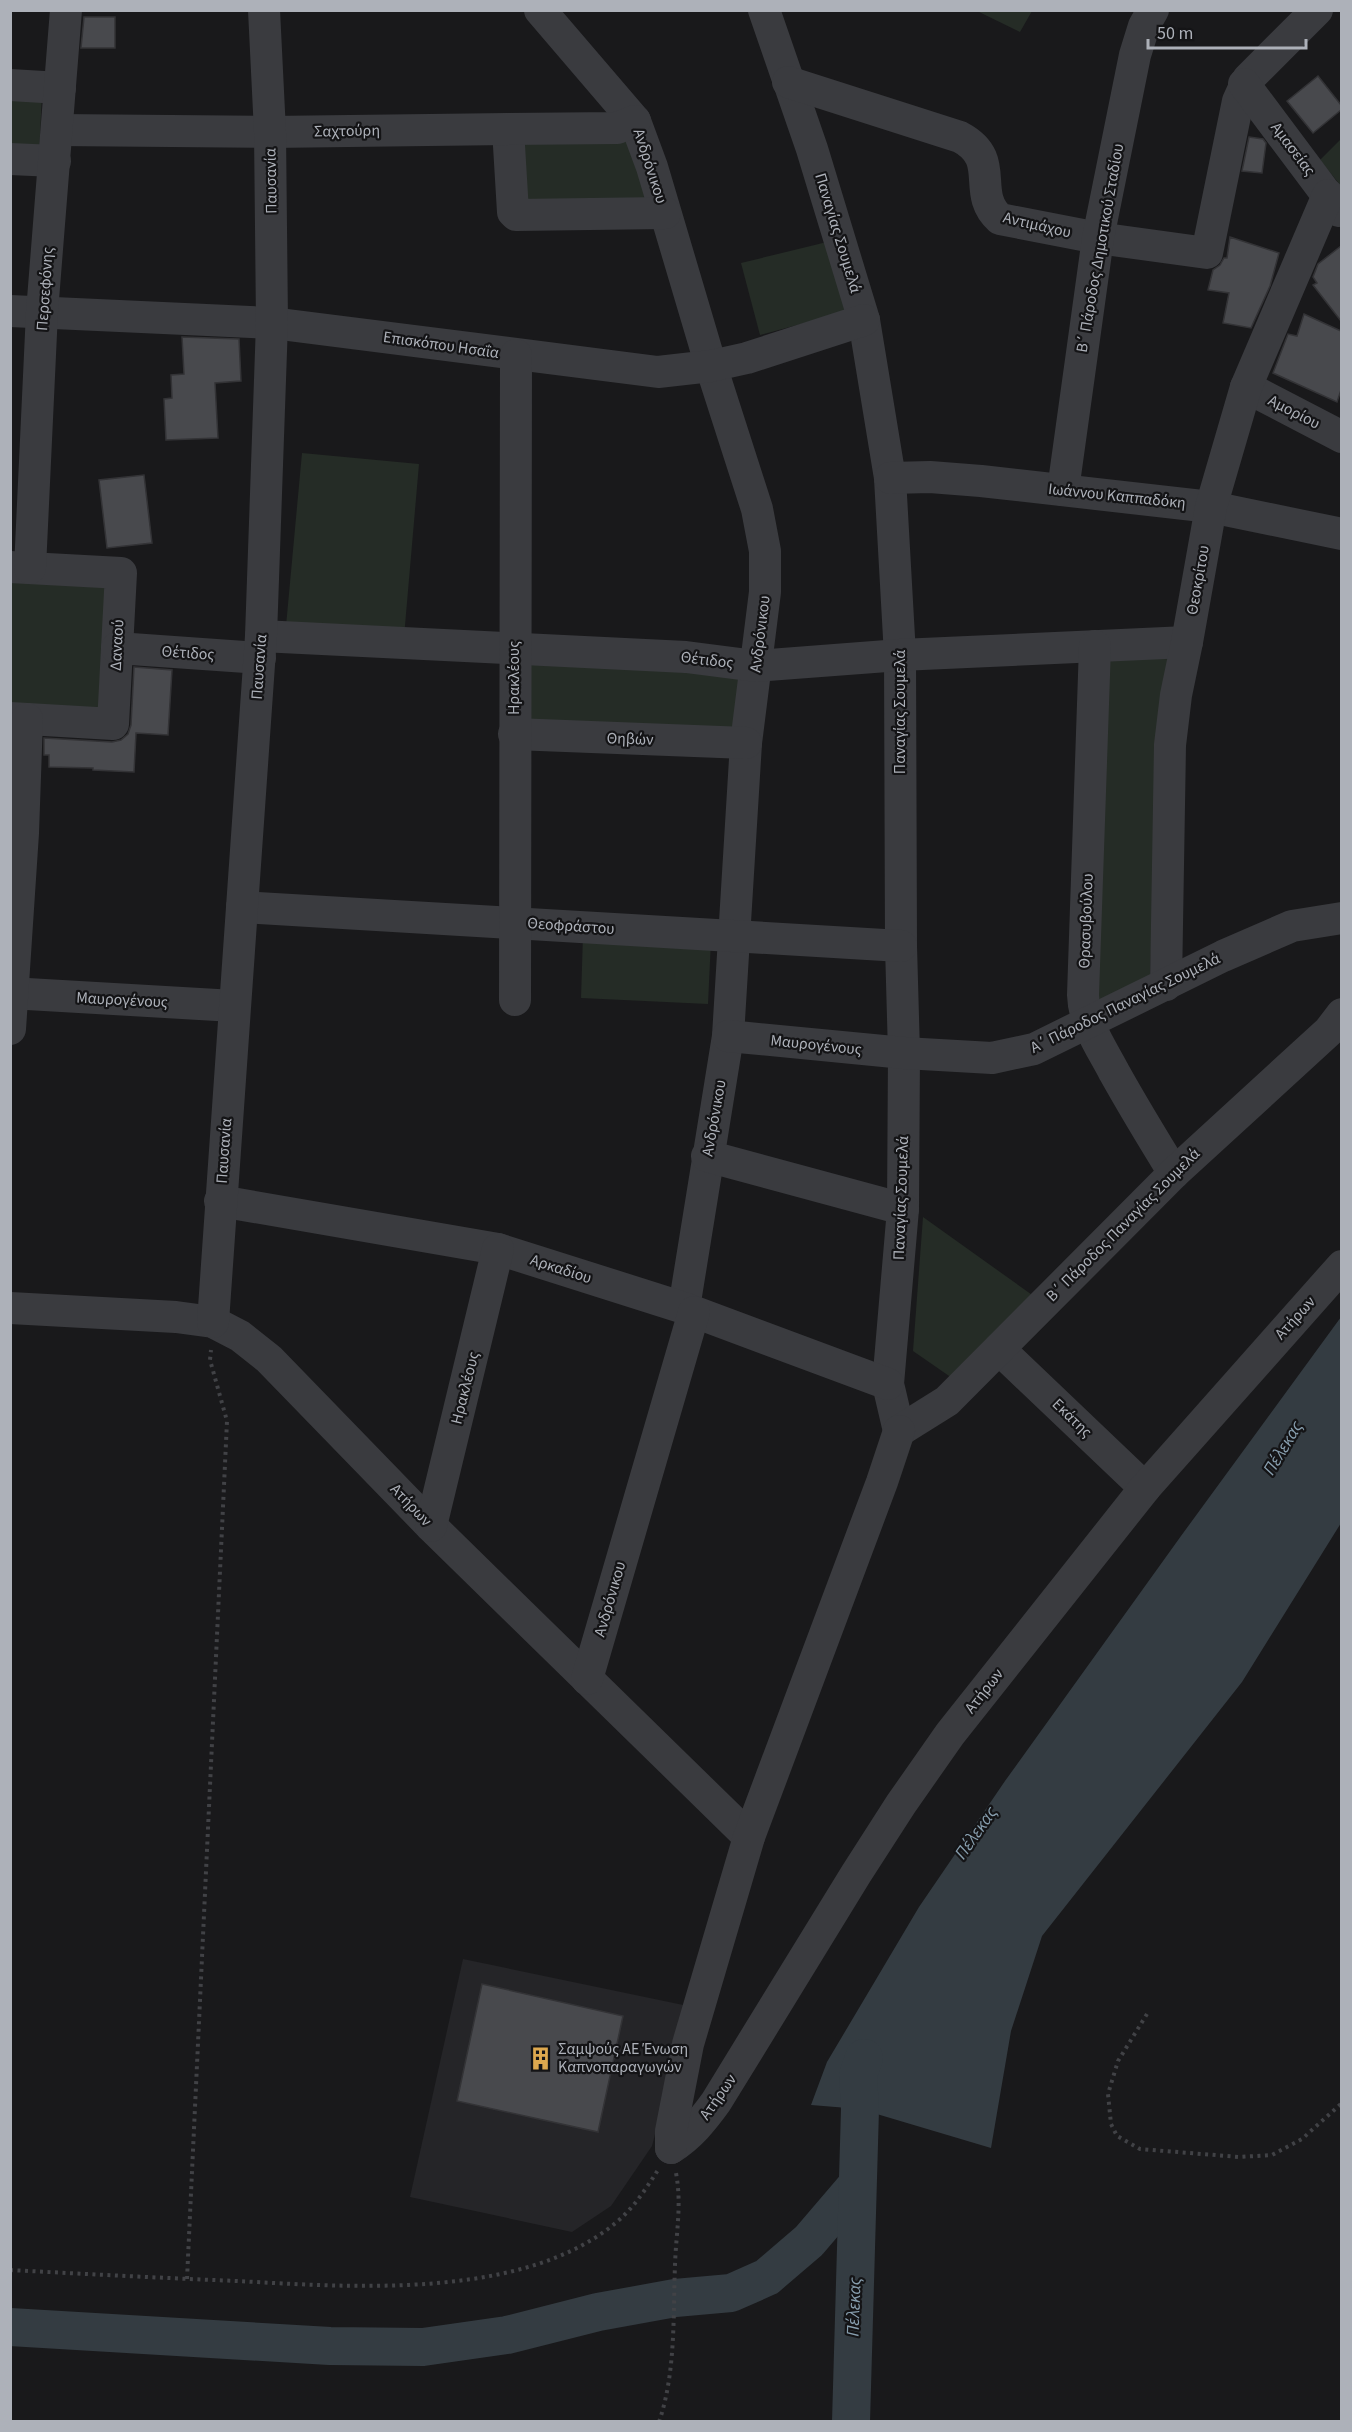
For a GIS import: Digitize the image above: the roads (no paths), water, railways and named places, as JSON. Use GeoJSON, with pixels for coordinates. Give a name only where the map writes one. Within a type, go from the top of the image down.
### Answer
{"type":"FeatureCollection","features":[{"type":"Feature","properties":{"kind":"street","name":"Περσεφόνης"},"geometry":{"type":"LineString","coordinates":[[20,568],[66,10]]}},
{"type":"Feature","properties":{"kind":"street","name":"Παυσανία"},"geometry":{"type":"LineString","coordinates":[[213,1322],[260,647],[272,323],[270,132],[264,10]]}},
{"type":"Feature","properties":{"kind":"street","name":"Ανδρόνικου"},"geometry":{"type":"LineString","coordinates":[[540,10],[635,121],[757,509],[765,551],[765,592],[746,743],[728,1036],[707,1156],[689,1310],[587,1679]]}},
{"type":"Feature","properties":{"kind":"street","name":"Παναγίας Σουμελά"},"geometry":{"type":"LineString","coordinates":[[764,10],[812,149],[864,320],[890,478],[900,655],[901,946],[904,1053],[903,1209],[888,1384],[899,1431]]}},
{"type":"Feature","properties":{"kind":"street","name":"Β΄ Πάροδος Δημοτικού Σταδίου"},"geometry":{"type":"LineString","coordinates":[[1063,490],[1098,238],[1135,55],[1144,26],[1153,10]]}},
{"type":"Feature","properties":{"kind":"street"},"geometry":{"type":"LineString","coordinates":[[1244,84],[1317,10]]}},
{"type":"Feature","properties":{"kind":"street","name":"Αντιμάχου"},"geometry":{"type":"LineString","coordinates":[[788,82],[960,137],[977,148],[981,156],[985,166],[986,198],[994,214],[1000,219],[1098,238],[1207,253],[1238,101],[1244,84]]}},
{"type":"Feature","properties":{"kind":"street","name":"Αμασείας"},"geometry":{"type":"LineString","coordinates":[[1244,84],[1335,204]]}},
{"type":"Feature","properties":{"kind":"street"},"geometry":{"type":"LineString","coordinates":[[10,85],[60,88]]}},
{"type":"Feature","properties":{"kind":"street","name":"Σαχτούρη"},"geometry":{"type":"LineString","coordinates":[[57,129],[270,132],[617,128],[635,121]]}},
{"type":"Feature","properties":{"kind":"street"},"geometry":{"type":"LineString","coordinates":[[508,129],[513,212],[516,215],[665,213]]}},
{"type":"Feature","properties":{"kind":"street"},"geometry":{"type":"LineString","coordinates":[[10,159],[55,161]]}},
{"type":"Feature","properties":{"kind":"street","name":"Θεοκρίτου"},"geometry":{"type":"LineString","coordinates":[[1166,985],[1167,774],[1176,695],[1211,507],[1246,387],[1335,204]]}},
{"type":"Feature","properties":{"kind":"street","name":"Επισκόπου Ησαΐα"},"geometry":{"type":"LineString","coordinates":[[10,311],[272,323],[658,372],[711,366],[747,358],[864,320]]}},
{"type":"Feature","properties":{"kind":"street","name":"Ηρακλέους"},"geometry":{"type":"LineString","coordinates":[[515,1000],[516,355]]}},
{"type":"Feature","properties":{"kind":"street","name":"Αμορίου"},"geometry":{"type":"LineString","coordinates":[[1246,387],[1341,436]]}},
{"type":"Feature","properties":{"kind":"street","name":"Ιωάννου Καππαδόκη"},"geometry":{"type":"LineString","coordinates":[[890,478],[930,477],[1211,507],[1341,534]]}},
{"type":"Feature","properties":{"kind":"street","name":"Δαναού"},"geometry":{"type":"LineString","coordinates":[[19,719],[113,724],[121,573],[20,568]]}},
{"type":"Feature","properties":{"kind":"street","name":"Θέτιδος"},"geometry":{"type":"LineString","coordinates":[[117,648],[514,648],[686,657],[756,666],[900,655],[1187,642]]}},
{"type":"Feature","properties":{"kind":"street","name":"Θρασυβούλου"},"geometry":{"type":"LineString","coordinates":[[1095,646],[1083,995],[1088,1023],[1137,1113],[1174,1173]]}},
{"type":"Feature","properties":{"kind":"street"},"geometry":{"type":"LineString","coordinates":[[10,1029],[23,834],[19,719]]}},
{"type":"Feature","properties":{"kind":"street","name":"Θηβών"},"geometry":{"type":"LineString","coordinates":[[514,734],[746,743]]}},
{"type":"Feature","properties":{"kind":"street","name":"Θεοφράστου"},"geometry":{"type":"LineString","coordinates":[[242,907],[901,946]]}},
{"type":"Feature","properties":{"kind":"street","name":"Α΄ Πάροδος Παναγίας Σουμελά"},"geometry":{"type":"LineString","coordinates":[[904,1053],[992,1058],[1034,1049],[1223,956],[1292,927],[1341,918]]}},
{"type":"Feature","properties":{"kind":"street","name":"Μαυρογένους"},"geometry":{"type":"LineString","coordinates":[[12,993],[234,1006]]}},
{"type":"Feature","properties":{"kind":"street","name":"Β΄ Πάροδος Παναγίας Σουμελά"},"geometry":{"type":"LineString","coordinates":[[899,1431],[947,1401],[1174,1173],[1329,1031],[1341,1014]]}},
{"type":"Feature","properties":{"kind":"street","name":"Μαυρογένους"},"geometry":{"type":"LineString","coordinates":[[728,1036],[904,1053]]}},
{"type":"Feature","properties":{"kind":"street"},"geometry":{"type":"LineString","coordinates":[[707,1156],[903,1209]]}},
{"type":"Feature","properties":{"kind":"street","name":"Αρκαδίου"},"geometry":{"type":"LineString","coordinates":[[220,1201],[498,1249],[689,1310],[888,1384]]}},
{"type":"Feature","properties":{"kind":"street","name":"Ηρακλέους"},"geometry":{"type":"LineString","coordinates":[[431,1526],[498,1249]]}},
{"type":"Feature","properties":{"kind":"street","name":"Ατήρων"},"geometry":{"type":"LineString","coordinates":[[10,1308],[176,1317],[213,1322],[240,1336],[269,1359],[431,1526],[749,1837],[688,2044],[671,2131],[671,2148],[685,2139],[716,2102],[900,1804],[944,1743],[1145,1488],[1341,1266]]}},
{"type":"Feature","properties":{"kind":"street","name":"Εκάτης"},"geometry":{"type":"LineString","coordinates":[[999,1349],[1145,1488]]}},
{"type":"Feature","properties":{"kind":"street"},"geometry":{"type":"LineString","coordinates":[[749,1837],[899,1431]]}},
{"type":"Feature","properties":{"kind":"water"},"geometry":{"type":"Polygon","coordinates":[[[1341,1317],[1341,1523],[1242,1682],[1042,1936],[1011,2031],[991,2148],[860,2109],[811,2105],[827,2062],[919,1907],[1005,1781],[1341,1317]]]}},
{"type":"Feature","properties":{"kind":"waterway","name":"Πέλεκας"},"geometry":{"type":"LineString","coordinates":[[851,2422],[860,2109],[858,2075],[864,2058]]}},
{"type":"Feature","properties":{"kind":"waterway"},"geometry":{"type":"LineString","coordinates":[[10,2327],[330,2346],[423,2347],[507,2335],[598,2312],[675,2298],[731,2293],[767,2277],[809,2241],[856,2186]]}},
{"type":"Feature","properties":{"kind":"place","name":"Σαμψούς ΑΕ Ένωση Καπνοπαραγωγών"},"geometry":{"type":"Point","coordinates":[540,2058]}}]}
